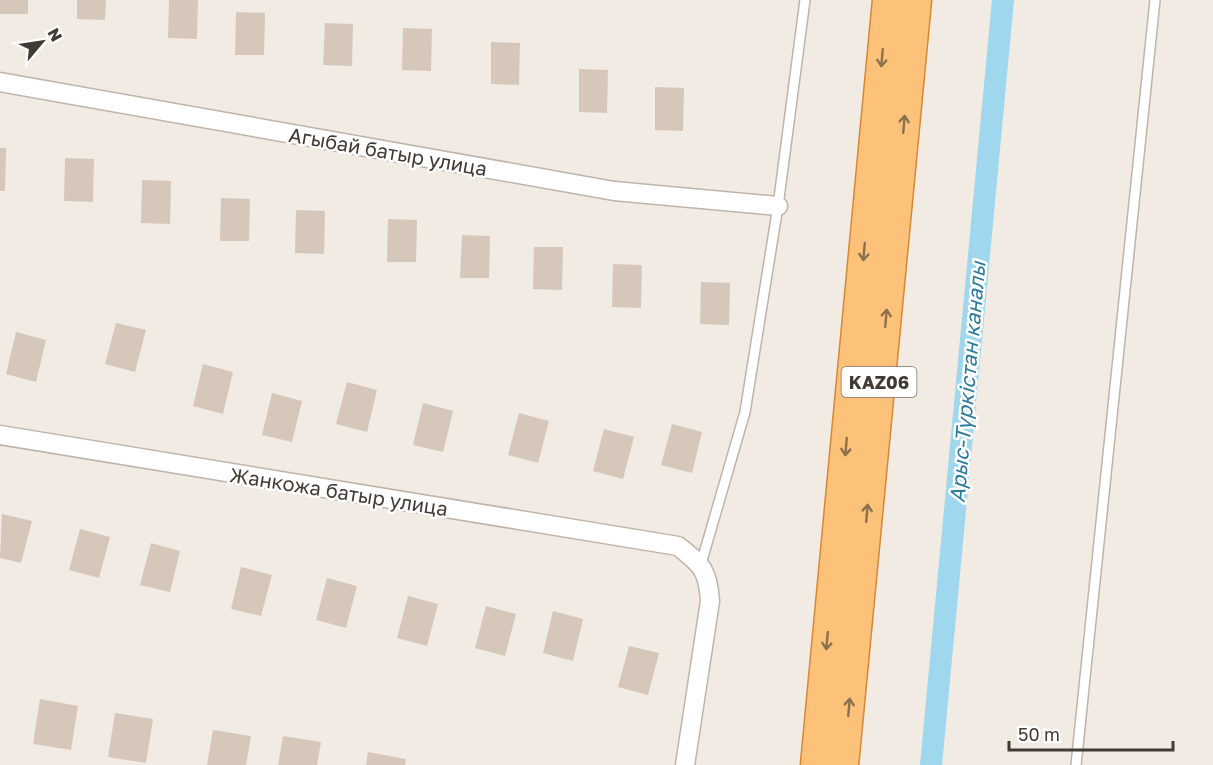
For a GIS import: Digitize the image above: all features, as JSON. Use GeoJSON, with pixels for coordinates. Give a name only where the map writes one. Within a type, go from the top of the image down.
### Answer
{"type":"FeatureCollection","features":[{"type":"Feature","properties":{"kind":"highway","name":"KАZ06"},"geometry":{"type":"LineString","coordinates":[[816,765],[888,0]]}},
{"type":"Feature","properties":{"kind":"highway","name":"KАZ06"},"geometry":{"type":"LineString","coordinates":[[843,765],[916,0]]}},
{"type":"Feature","properties":{"kind":"street","name":"Агыбай батыр улица"},"geometry":{"type":"LineString","coordinates":[[0,82],[614,191],[778,206]]}},
{"type":"Feature","properties":{"kind":"street","name":"Жанкожа батыр улица"},"geometry":{"type":"LineString","coordinates":[[0,435],[678,546],[701,564]]}},
{"type":"Feature","properties":{"kind":"street"},"geometry":{"type":"LineString","coordinates":[[685,765],[710,601],[708,580],[701,564]]}},
{"type":"Feature","properties":{"kind":"lane"},"geometry":{"type":"LineString","coordinates":[[701,564],[745,412],[778,206],[805,0]]}},
{"type":"Feature","properties":{"kind":"lane"},"geometry":{"type":"LineString","coordinates":[[1076,765],[1155,0]]}},
{"type":"Feature","properties":{"kind":"building"},"geometry":{"type":"Polygon","coordinates":[[[0,0],[28,0],[28,14],[0,14],[0,0]]]}},
{"type":"Feature","properties":{"kind":"building"},"geometry":{"type":"Polygon","coordinates":[[[77,0],[106,0],[105,20],[77,19],[77,0]]]}},
{"type":"Feature","properties":{"kind":"building"},"geometry":{"type":"Polygon","coordinates":[[[169,0],[198,0],[197,39],[168,38],[169,0]]]}},
{"type":"Feature","properties":{"kind":"building"},"geometry":{"type":"Polygon","coordinates":[[[236,12],[265,13],[264,55],[235,55],[236,12]]]}},
{"type":"Feature","properties":{"kind":"building"},"geometry":{"type":"Polygon","coordinates":[[[325,23],[353,24],[352,66],[323,65],[325,23]]]}},
{"type":"Feature","properties":{"kind":"building"},"geometry":{"type":"Polygon","coordinates":[[[403,28],[432,29],[431,71],[402,70],[403,28]]]}},
{"type":"Feature","properties":{"kind":"building"},"geometry":{"type":"Polygon","coordinates":[[[491,42],[520,43],[519,85],[491,84],[491,42]]]}},
{"type":"Feature","properties":{"kind":"building"},"geometry":{"type":"Polygon","coordinates":[[[579,69],[608,70],[607,113],[579,112],[579,69]]]}},
{"type":"Feature","properties":{"kind":"building"},"geometry":{"type":"Polygon","coordinates":[[[655,87],[684,88],[683,131],[655,130],[655,87]]]}},
{"type":"Feature","properties":{"kind":"building"},"geometry":{"type":"Polygon","coordinates":[[[0,148],[6,148],[5,191],[0,191],[0,148]]]}},
{"type":"Feature","properties":{"kind":"building"},"geometry":{"type":"Polygon","coordinates":[[[65,158],[94,159],[93,202],[64,201],[65,158]]]}},
{"type":"Feature","properties":{"kind":"building"},"geometry":{"type":"Polygon","coordinates":[[[142,180],[171,181],[170,224],[141,223],[142,180]]]}},
{"type":"Feature","properties":{"kind":"building"},"geometry":{"type":"Polygon","coordinates":[[[221,198],[250,199],[249,241],[220,241],[221,198]]]}},
{"type":"Feature","properties":{"kind":"building"},"geometry":{"type":"Polygon","coordinates":[[[296,210],[325,211],[324,254],[295,253],[296,210]]]}},
{"type":"Feature","properties":{"kind":"building"},"geometry":{"type":"Polygon","coordinates":[[[388,219],[417,220],[416,262],[387,262],[388,219]]]}},
{"type":"Feature","properties":{"kind":"building"},"geometry":{"type":"Polygon","coordinates":[[[462,235],[490,236],[489,278],[460,278],[462,235]]]}},
{"type":"Feature","properties":{"kind":"building"},"geometry":{"type":"Polygon","coordinates":[[[534,247],[563,247],[562,290],[533,289],[534,247]]]}},
{"type":"Feature","properties":{"kind":"building"},"geometry":{"type":"Polygon","coordinates":[[[613,264],[642,265],[641,308],[612,307],[613,264]]]}},
{"type":"Feature","properties":{"kind":"building"},"geometry":{"type":"Polygon","coordinates":[[[701,282],[730,283],[729,325],[700,324],[701,282]]]}},
{"type":"Feature","properties":{"kind":"building"},"geometry":{"type":"Polygon","coordinates":[[[116,323],[146,330],[135,372],[105,364],[116,323]]]}},
{"type":"Feature","properties":{"kind":"building"},"geometry":{"type":"Polygon","coordinates":[[[16,332],[46,340],[36,382],[6,374],[16,332]]]}},
{"type":"Feature","properties":{"kind":"building"},"geometry":{"type":"Polygon","coordinates":[[[203,364],[233,372],[223,414],[193,406],[203,364]]]}},
{"type":"Feature","properties":{"kind":"building"},"geometry":{"type":"Polygon","coordinates":[[[347,382],[377,390],[367,432],[336,424],[347,382]]]}},
{"type":"Feature","properties":{"kind":"building"},"geometry":{"type":"Polygon","coordinates":[[[272,393],[302,401],[292,442],[262,435],[272,393]]]}},
{"type":"Feature","properties":{"kind":"building"},"geometry":{"type":"Polygon","coordinates":[[[423,403],[453,411],[443,452],[413,445],[423,403]]]}},
{"type":"Feature","properties":{"kind":"building"},"geometry":{"type":"Polygon","coordinates":[[[519,413],[549,421],[538,463],[508,455],[519,413]]]}},
{"type":"Feature","properties":{"kind":"building"},"geometry":{"type":"Polygon","coordinates":[[[672,424],[702,432],[692,473],[661,465],[672,424]]]}},
{"type":"Feature","properties":{"kind":"building"},"geometry":{"type":"Polygon","coordinates":[[[604,429],[634,437],[623,479],[593,471],[604,429]]]}},
{"type":"Feature","properties":{"kind":"building"},"geometry":{"type":"Polygon","coordinates":[[[2,514],[32,521],[21,563],[0,558],[2,514]]]}},
{"type":"Feature","properties":{"kind":"building"},"geometry":{"type":"Polygon","coordinates":[[[80,529],[110,537],[99,578],[69,570],[80,529]]]}},
{"type":"Feature","properties":{"kind":"building"},"geometry":{"type":"Polygon","coordinates":[[[151,543],[180,551],[170,592],[140,585],[151,543]]]}},
{"type":"Feature","properties":{"kind":"building"},"geometry":{"type":"Polygon","coordinates":[[[241,567],[272,575],[261,616],[231,609],[241,567]]]}},
{"type":"Feature","properties":{"kind":"building"},"geometry":{"type":"Polygon","coordinates":[[[327,578],[357,586],[346,628],[316,620],[327,578]]]}},
{"type":"Feature","properties":{"kind":"building"},"geometry":{"type":"Polygon","coordinates":[[[408,596],[438,604],[427,646],[397,638],[408,596]]]}},
{"type":"Feature","properties":{"kind":"building"},"geometry":{"type":"Polygon","coordinates":[[[486,606],[516,614],[505,656],[475,648],[486,606]]]}},
{"type":"Feature","properties":{"kind":"building"},"geometry":{"type":"Polygon","coordinates":[[[553,611],[583,619],[573,661],[543,653],[553,611]]]}},
{"type":"Feature","properties":{"kind":"building"},"geometry":{"type":"Polygon","coordinates":[[[629,646],[659,653],[648,695],[618,687],[629,646]]]}},
{"type":"Feature","properties":{"kind":"building"},"geometry":{"type":"Polygon","coordinates":[[[40,699],[78,706],[71,750],[33,744],[40,699]]]}},
{"type":"Feature","properties":{"kind":"building"},"geometry":{"type":"Polygon","coordinates":[[[115,713],[153,719],[146,763],[108,757],[115,713]]]}},
{"type":"Feature","properties":{"kind":"building"},"geometry":{"type":"Polygon","coordinates":[[[213,730],[251,736],[246,765],[207,765],[213,730]]]}},
{"type":"Feature","properties":{"kind":"building"},"geometry":{"type":"Polygon","coordinates":[[[283,736],[321,742],[317,765],[278,765],[283,736]]]}},
{"type":"Feature","properties":{"kind":"building"},"geometry":{"type":"Polygon","coordinates":[[[368,752],[406,759],[405,765],[366,765],[368,752]]]}},
{"type":"Feature","properties":{"kind":"waterway","name":"Арыс-Түркістан каналы"},"geometry":{"type":"LineString","coordinates":[[931,765],[1003,0]]}}]}
